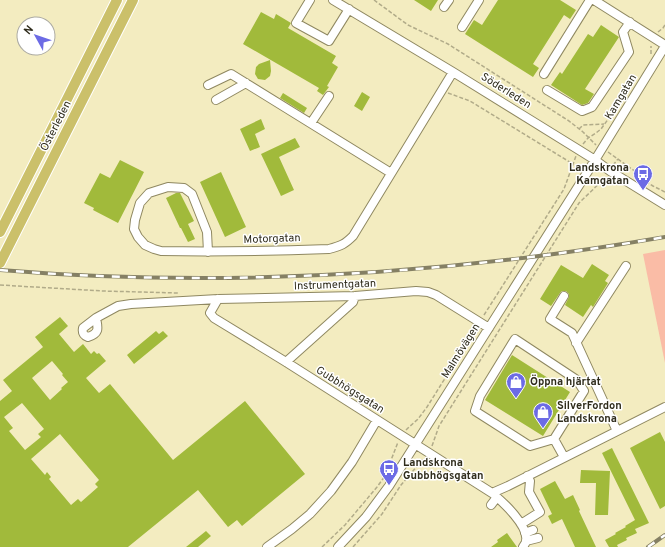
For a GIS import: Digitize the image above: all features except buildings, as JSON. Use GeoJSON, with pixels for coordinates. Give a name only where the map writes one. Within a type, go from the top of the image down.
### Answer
{"type":"FeatureCollection","features":[{"type":"Feature","properties":{"kind":"main road","name":"Österleden"},"geometry":{"type":"LineString","coordinates":[[0,232],[117,0]]}},
{"type":"Feature","properties":{"kind":"main road","name":"Österleden"},"geometry":{"type":"LineString","coordinates":[[0,263],[133,0]]}},
{"type":"Feature","properties":{"kind":"street"},"geometry":{"type":"LineString","coordinates":[[310,0],[296,23],[329,41],[349,9]]}},
{"type":"Feature","properties":{"kind":"street","name":"Söderleden"},"geometry":{"type":"LineString","coordinates":[[333,0],[453,72],[665,205]]}},
{"type":"Feature","properties":{"kind":"street"},"geometry":{"type":"LineString","coordinates":[[462,27],[479,0]]}},
{"type":"Feature","properties":{"kind":"street"},"geometry":{"type":"LineString","coordinates":[[544,74],[590,0]]}},
{"type":"Feature","properties":{"kind":"street"},"geometry":{"type":"LineString","coordinates":[[594,0],[665,46]]}},
{"type":"Feature","properties":{"kind":"street"},"geometry":{"type":"LineString","coordinates":[[547,90],[582,111],[592,107],[629,52],[623,32],[630,22]]}},
{"type":"Feature","properties":{"kind":"street","name":"Kamgatan"},"geometry":{"type":"LineString","coordinates":[[595,160],[665,46]]}},
{"type":"Feature","properties":{"kind":"street","name":"Motorgatan"},"geometry":{"type":"LineString","coordinates":[[208,252],[207,232],[192,194],[184,188],[168,187],[149,193],[140,203],[134,229],[138,238],[145,245],[161,251],[208,252],[338,247],[353,236],[453,72]]}},
{"type":"Feature","properties":{"kind":"street"},"geometry":{"type":"LineString","coordinates":[[208,85],[231,74],[391,173]]}},
{"type":"Feature","properties":{"kind":"street"},"geometry":{"type":"LineString","coordinates":[[216,100],[246,83]]}},
{"type":"Feature","properties":{"kind":"street"},"geometry":{"type":"LineString","coordinates":[[311,123],[329,96]]}},
{"type":"Feature","properties":{"kind":"street","name":"Malmövägen"},"geometry":{"type":"LineString","coordinates":[[338,547],[366,516],[389,486],[595,160]]}},
{"type":"Feature","properties":{"kind":"street"},"geometry":{"type":"LineString","coordinates":[[576,343],[626,266]]}},
{"type":"Feature","properties":{"kind":"street","name":"Instrumentgatan"},"geometry":{"type":"LineString","coordinates":[[96,318],[118,306],[131,304],[218,299],[355,296],[416,291],[428,292],[436,296],[489,328]]}},
{"type":"Feature","properties":{"kind":"street"},"geometry":{"type":"LineString","coordinates":[[286,362],[353,302],[355,296]]}},
{"type":"Feature","properties":{"kind":"street"},"geometry":{"type":"LineString","coordinates":[[564,296],[550,319],[572,333],[614,434]]}},
{"type":"Feature","properties":{"kind":"street","name":"Gubbhögsgatan"},"geometry":{"type":"LineString","coordinates":[[218,299],[210,313],[214,318],[416,444],[494,495],[505,505],[521,524],[527,538]]}},
{"type":"Feature","properties":{"kind":"street"},"geometry":{"type":"LineString","coordinates":[[516,339],[577,380],[584,391],[554,439],[530,446],[475,411],[480,396],[516,339]]}},
{"type":"Feature","properties":{"kind":"street"},"geometry":{"type":"LineString","coordinates":[[492,505],[494,495],[527,476],[614,434],[629,421],[660,409]]}},
{"type":"Feature","properties":{"kind":"street"},"geometry":{"type":"LineString","coordinates":[[267,547],[310,514],[331,491],[352,462],[377,420]]}},
{"type":"Feature","properties":{"kind":"street"},"geometry":{"type":"LineString","coordinates":[[554,439],[569,457]]}},
{"type":"Feature","properties":{"kind":"street"},"geometry":{"type":"LineString","coordinates":[[521,524],[540,512],[529,492],[530,481],[527,476]]}},
{"type":"Feature","properties":{"kind":"street"},"geometry":{"type":"LineString","coordinates":[[527,538],[538,538]]}},
{"type":"Feature","properties":{"kind":"path"},"geometry":{"type":"LineString","coordinates":[[374,0],[408,25],[448,44],[569,121],[594,143],[636,172],[642,179],[665,192]]}},
{"type":"Feature","properties":{"kind":"path"},"geometry":{"type":"LineString","coordinates":[[651,55],[651,43],[658,32],[665,25]]}},
{"type":"Feature","properties":{"kind":"path"},"geometry":{"type":"LineString","coordinates":[[322,547],[344,525],[385,476],[402,436],[427,407],[564,189],[579,150],[588,138],[596,133],[604,124],[635,80]]}},
{"type":"Feature","properties":{"kind":"path"},"geometry":{"type":"LineString","coordinates":[[441,91],[470,101],[573,164]]}},
{"type":"Feature","properties":{"kind":"path"},"geometry":{"type":"LineString","coordinates":[[579,129],[583,125],[604,124]]}},
{"type":"Feature","properties":{"kind":"path"},"geometry":{"type":"LineString","coordinates":[[353,547],[382,514],[401,485],[428,452],[433,444],[439,426],[579,203],[605,178],[618,159]]}},
{"type":"Feature","properties":{"kind":"path"},"geometry":{"type":"LineString","coordinates":[[0,286],[178,293]]}},
{"type":"Feature","properties":{"kind":"shaded area"},"geometry":{"type":"Polygon","coordinates":[[[665,250],[665,363],[643,254],[665,250]]]}},
{"type":"Feature","properties":{"kind":"railway"},"geometry":{"type":"LineString","coordinates":[[0,270],[167,278],[334,274],[417,269],[500,261],[665,237]]}},
{"type":"Feature","properties":{"kind":"railway"},"geometry":{"type":"LineString","coordinates":[[648,547],[665,535]]}},
{"type":"Feature","properties":{"kind":"place","name":"Landskrona Kamgatan"},"geometry":{"type":"Point","coordinates":[643,191]}},
{"type":"Feature","properties":{"kind":"place","name":"Öppna hjärtat"},"geometry":{"type":"Point","coordinates":[516,399]}},
{"type":"Feature","properties":{"kind":"place","name":"SilverFordon Landskrona"},"geometry":{"type":"Point","coordinates":[543,429]}},
{"type":"Feature","properties":{"kind":"place","name":"Landskrona Gubbhögsgatan"},"geometry":{"type":"Point","coordinates":[389,486]}}]}
